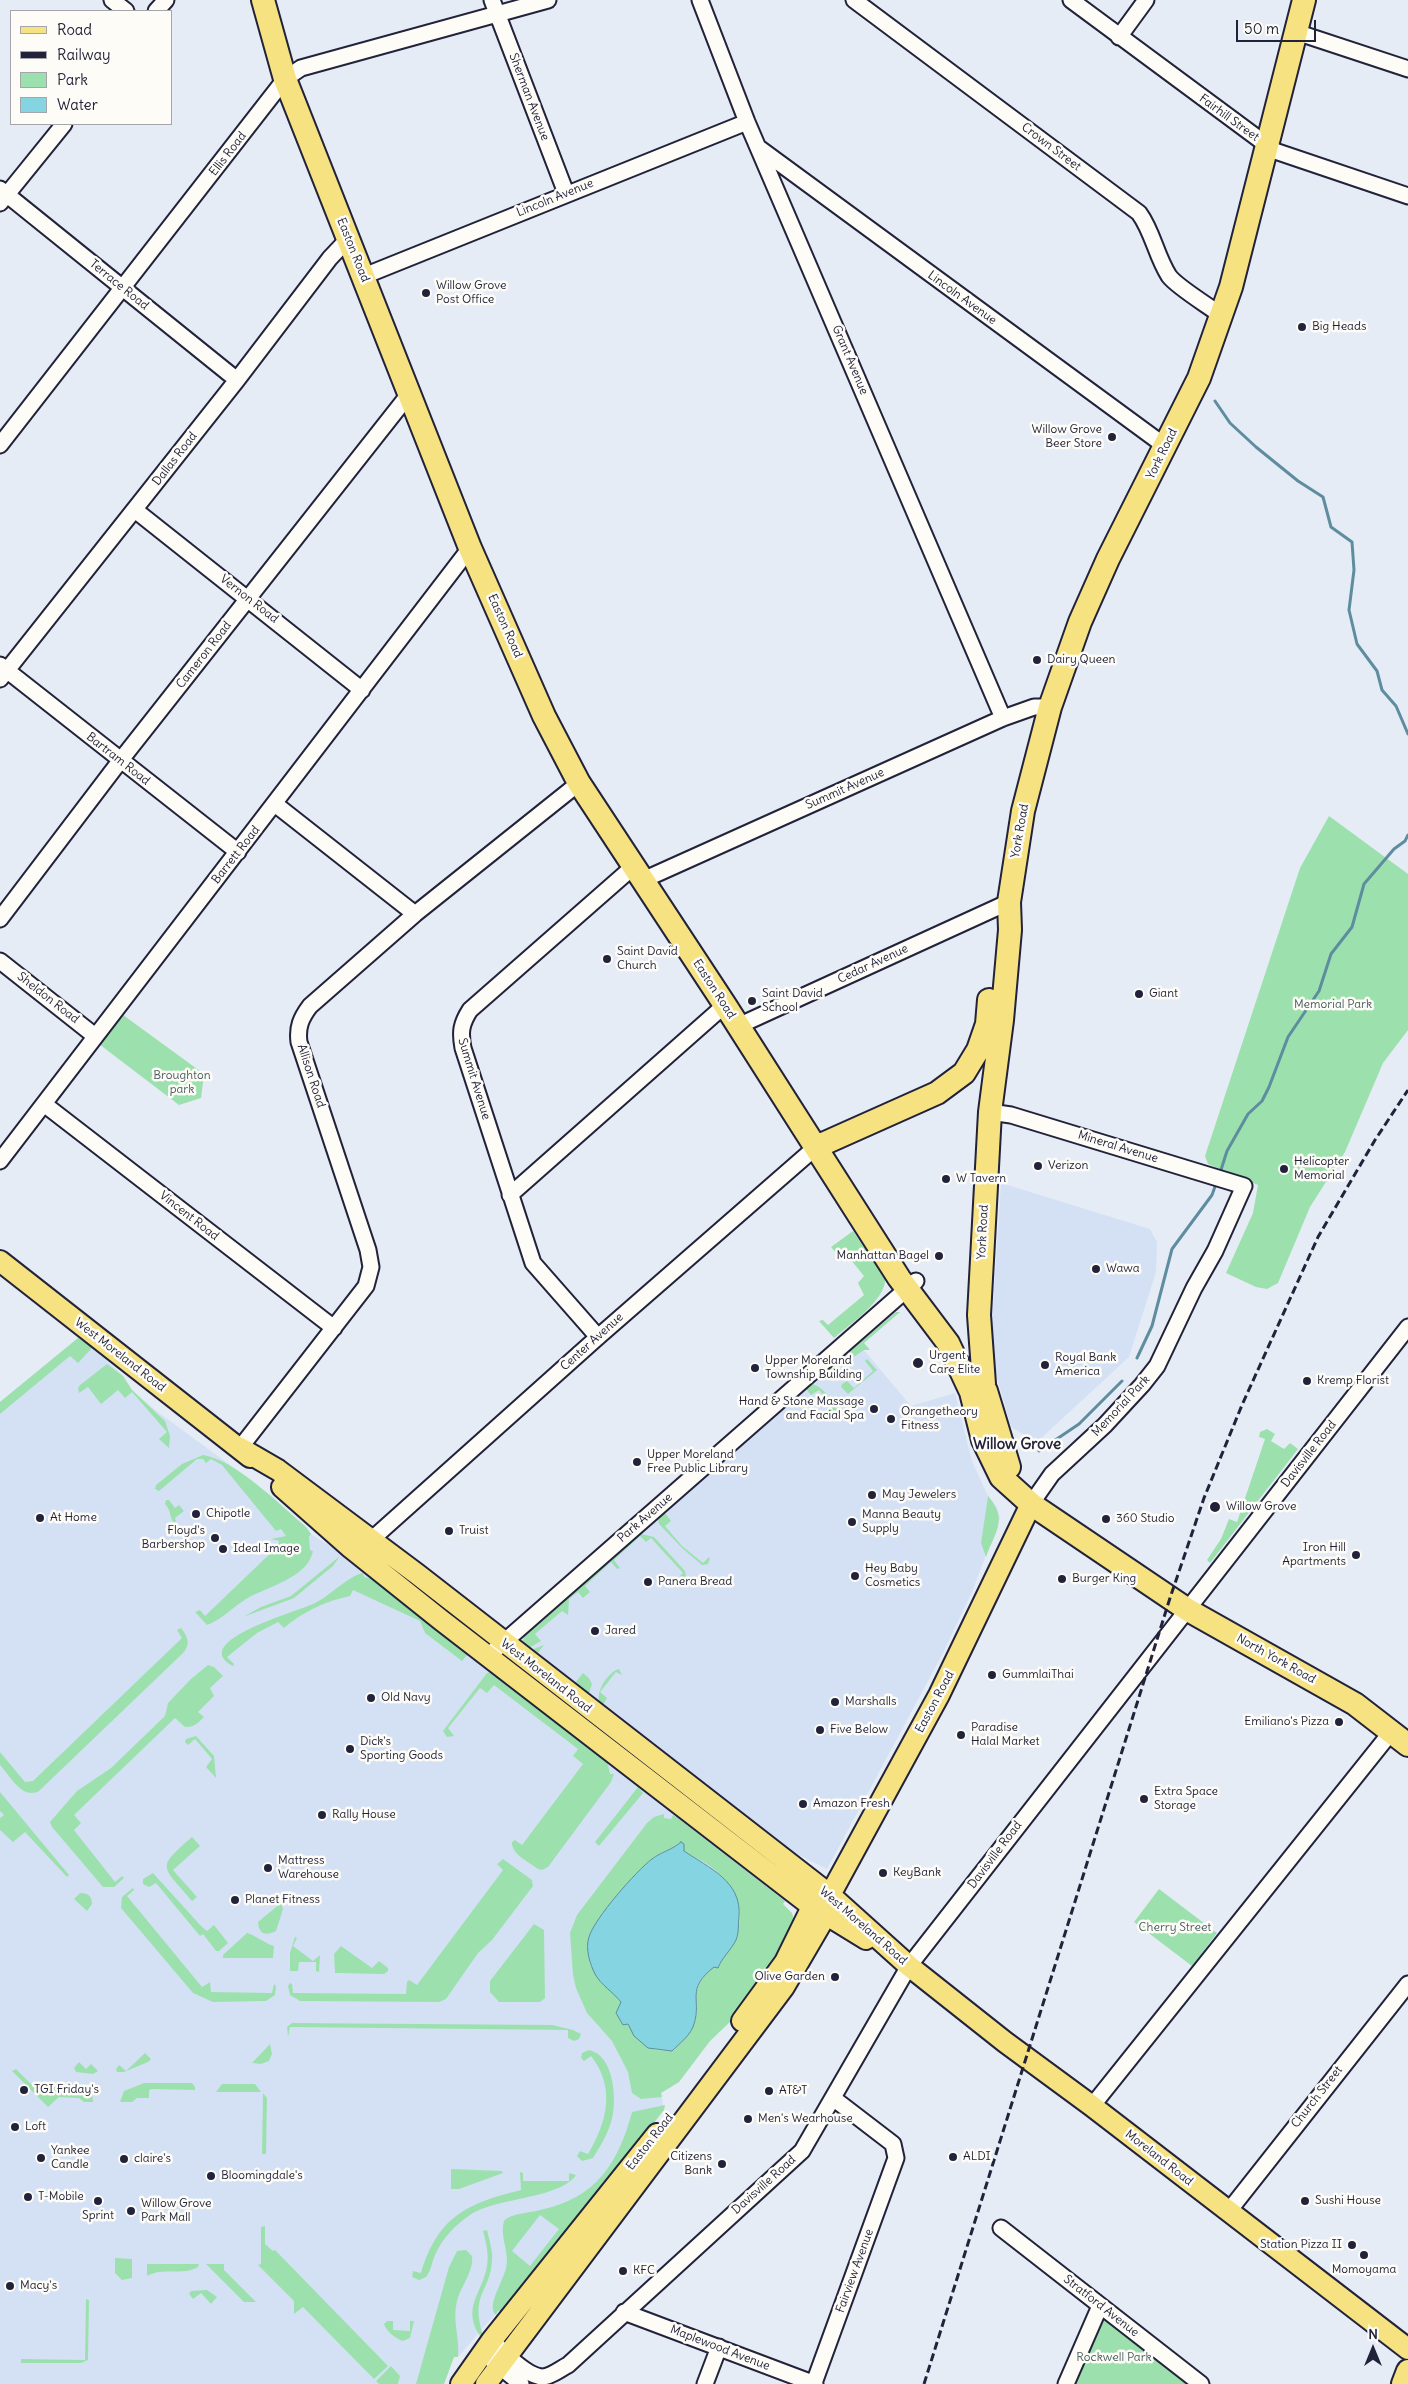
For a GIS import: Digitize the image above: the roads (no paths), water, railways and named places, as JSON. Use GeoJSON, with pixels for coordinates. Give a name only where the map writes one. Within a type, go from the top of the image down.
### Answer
{"type":"FeatureCollection","features":[{"type":"Feature","properties":{"kind":"highway","name":"Easton Road"},"geometry":{"type":"LineString","coordinates":[[263,0],[285,79],[470,548],[544,716],[578,783],[725,1005],[849,1201],[911,1285],[948,1343],[971,1392],[983,1440],[993,1463],[1001,1476],[1031,1504]]}},
{"type":"Feature","properties":{"kind":"highway","name":"York Road"},"geometry":{"type":"LineString","coordinates":[[984,1384],[979,1315],[990,1112],[1002,1020],[1010,930],[1009,902],[1023,811],[1050,706],[1092,595],[1199,378],[1222,316],[1304,0]]}},
{"type":"Feature","properties":{"kind":"highway","name":"York Road"},"geometry":{"type":"LineString","coordinates":[[816,1147],[937,1093],[964,1073],[978,1050],[987,1024],[996,932],[1009,902]]}},
{"type":"Feature","properties":{"kind":"highway","name":"Easton Road"},"geometry":{"type":"LineString","coordinates":[[911,1285],[965,1341],[984,1384],[1005,1458],[1015,1480],[1031,1504]]}},
{"type":"Feature","properties":{"kind":"highway"},"geometry":{"type":"LineString","coordinates":[[1031,1504],[1188,1610]]}},
{"type":"Feature","properties":{"kind":"highway","name":"North York Road"},"geometry":{"type":"LineString","coordinates":[[1188,1610],[1302,1673],[1366,1713],[1400,1738]]}},
{"type":"Feature","properties":{"kind":"highway"},"geometry":{"type":"LineString","coordinates":[[1403,2384],[1408,2371]]}},
{"type":"Feature","properties":{"kind":"main road","name":"West Moreland Road"},"geometry":{"type":"LineString","coordinates":[[0,1261],[240,1448],[351,1548],[488,1656],[819,1911],[909,1966]]}},
{"type":"Feature","properties":{"kind":"main road","name":"West Moreland Road"},"geometry":{"type":"LineString","coordinates":[[240,1448],[278,1470],[371,1540],[830,1895],[909,1966]]}},
{"type":"Feature","properties":{"kind":"main road","name":"Easton Road"},"geometry":{"type":"LineString","coordinates":[[460,2384],[488,2346],[660,2131],[722,2049],[830,1895],[939,1695],[1031,1504]]}},
{"type":"Feature","properties":{"kind":"main road","name":"Easton Road"},"geometry":{"type":"LineString","coordinates":[[486,2384],[784,1987],[819,1911]]}},
{"type":"Feature","properties":{"kind":"main road","name":"Moreland Road"},"geometry":{"type":"LineString","coordinates":[[909,1966],[1005,2042],[1092,2106],[1408,2349]]}},
{"type":"Feature","properties":{"kind":"street"},"geometry":{"type":"LineString","coordinates":[[112,0],[125,10]]}},
{"type":"Feature","properties":{"kind":"street"},"geometry":{"type":"LineString","coordinates":[[157,10],[166,0]]}},
{"type":"Feature","properties":{"kind":"street","name":"Ellis Road"},"geometry":{"type":"LineString","coordinates":[[0,445],[285,79],[301,68],[494,7],[548,0]]}},
{"type":"Feature","properties":{"kind":"street","name":"Grant Avenue"},"geometry":{"type":"LineString","coordinates":[[700,0],[747,122],[1003,718]]}},
{"type":"Feature","properties":{"kind":"street","name":"Crown Street"},"geometry":{"type":"LineString","coordinates":[[854,0],[873,6],[1139,213],[1147,225],[1164,268],[1171,278],[1222,316]]}},
{"type":"Feature","properties":{"kind":"street","name":"Fairhill Street"},"geometry":{"type":"LineString","coordinates":[[1071,0],[1118,37],[1267,146],[1284,155],[1408,196]]}},
{"type":"Feature","properties":{"kind":"street"},"geometry":{"type":"LineString","coordinates":[[1118,37],[1146,0]]}},
{"type":"Feature","properties":{"kind":"street","name":"Sherman Avenue"},"geometry":{"type":"LineString","coordinates":[[494,7],[566,193]]}},
{"type":"Feature","properties":{"kind":"street"},"geometry":{"type":"LineString","coordinates":[[1296,32],[1408,69]]}},
{"type":"Feature","properties":{"kind":"street","name":"Lincoln Avenue"},"geometry":{"type":"LineString","coordinates":[[364,276],[566,193],[747,122]]}},
{"type":"Feature","properties":{"kind":"street"},"geometry":{"type":"LineString","coordinates":[[2,195],[63,125]]}},
{"type":"Feature","properties":{"kind":"street","name":"Lincoln Avenue"},"geometry":{"type":"LineString","coordinates":[[759,148],[1165,446]]}},
{"type":"Feature","properties":{"kind":"street","name":"Terrace Road"},"geometry":{"type":"LineString","coordinates":[[2,195],[124,288],[238,380]]}},
{"type":"Feature","properties":{"kind":"street","name":"Dallas Road"},"geometry":{"type":"LineString","coordinates":[[2,671],[135,510],[238,380],[330,258],[348,239]]}},
{"type":"Feature","properties":{"kind":"street","name":"Cameron Road"},"geometry":{"type":"LineString","coordinates":[[0,919],[120,761],[410,393]]}},
{"type":"Feature","properties":{"kind":"street","name":"Vernon Road"},"geometry":{"type":"LineString","coordinates":[[135,510],[362,690]]}},
{"type":"Feature","properties":{"kind":"street","name":"Barrett Road"},"geometry":{"type":"LineString","coordinates":[[0,1161],[470,548]]}},
{"type":"Feature","properties":{"kind":"street","name":"Bartram Road"},"geometry":{"type":"LineString","coordinates":[[2,671],[238,852]]}},
{"type":"Feature","properties":{"kind":"street","name":"Summit Avenue"},"geometry":{"type":"LineString","coordinates":[[598,1337],[533,1263],[463,1048],[461,1023],[478,1004],[638,874],[736,838],[1003,718],[1034,707],[1050,706]]}},
{"type":"Feature","properties":{"kind":"street","name":"Allison Road"},"geometry":{"type":"LineString","coordinates":[[240,1448],[366,1286],[371,1267],[368,1250],[299,1042],[297,1031],[301,1018],[310,1006],[415,914],[578,783]]}},
{"type":"Feature","properties":{"kind":"street"},"geometry":{"type":"LineString","coordinates":[[275,804],[415,914]]}},
{"type":"Feature","properties":{"kind":"street","name":"Cedar Avenue"},"geometry":{"type":"LineString","coordinates":[[738,1026],[1009,902]]}},
{"type":"Feature","properties":{"kind":"street","name":"Sheldon Road"},"geometry":{"type":"LineString","coordinates":[[0,960],[95,1036]]}},
{"type":"Feature","properties":{"kind":"street"},"geometry":{"type":"LineString","coordinates":[[510,1195],[725,1005]]}},
{"type":"Feature","properties":{"kind":"street","name":"Vincent Road"},"geometry":{"type":"LineString","coordinates":[[44,1104],[334,1328]]}},
{"type":"Feature","properties":{"kind":"street","name":"Mineral Avenue"},"geometry":{"type":"LineString","coordinates":[[990,1112],[1011,1115],[1237,1184]]}},
{"type":"Feature","properties":{"kind":"street","name":"Center Avenue"},"geometry":{"type":"LineString","coordinates":[[371,1540],[598,1337],[816,1147]]}},
{"type":"Feature","properties":{"kind":"street","name":"Memorial Park"},"geometry":{"type":"LineString","coordinates":[[1031,1504],[1052,1474],[1104,1425],[1142,1385],[1156,1366],[1194,1288],[1215,1251],[1237,1184]]}},
{"type":"Feature","properties":{"kind":"street","name":"Park Avenue"},"geometry":{"type":"LineString","coordinates":[[488,1656],[911,1285]]}},
{"type":"Feature","properties":{"kind":"street","name":"Davisville Road"},"geometry":{"type":"LineString","coordinates":[[568,2365],[802,2150],[909,1966],[1408,1327]]}},
{"type":"Feature","properties":{"kind":"street"},"geometry":{"type":"LineString","coordinates":[[1092,2106],[1400,1738]]}},
{"type":"Feature","properties":{"kind":"street","name":"Church Street"},"geometry":{"type":"LineString","coordinates":[[1228,2212],[1408,1984]]}},
{"type":"Feature","properties":{"kind":"street","name":"Fairview Avenue"},"geometry":{"type":"LineString","coordinates":[[815,2384],[896,2158],[892,2144],[833,2098]]}},
{"type":"Feature","properties":{"kind":"street","name":"Stratford Avenue"},"geometry":{"type":"LineString","coordinates":[[1000,2228],[1201,2384]]}},
{"type":"Feature","properties":{"kind":"street"},"geometry":{"type":"LineString","coordinates":[[1066,2384],[1100,2306]]}},
{"type":"Feature","properties":{"kind":"street","name":"Maplewood Avenue"},"geometry":{"type":"LineString","coordinates":[[624,2312],[815,2384]]}},
{"type":"Feature","properties":{"kind":"street"},"geometry":{"type":"LineString","coordinates":[[488,2346],[521,2384]]}},
{"type":"Feature","properties":{"kind":"street"},"geometry":{"type":"LineString","coordinates":[[705,2384],[719,2347]]}},
{"type":"Feature","properties":{"kind":"street"},"geometry":{"type":"LineString","coordinates":[[503,2361],[541,2377],[554,2373],[568,2365]]}},
{"type":"Feature","properties":{"kind":"street"},"geometry":{"type":"LineString","coordinates":[[554,2384],[568,2365]]}},
{"type":"Feature","properties":{"kind":"water"},"geometry":{"type":"Polygon","coordinates":[[[681,1842],[684,1844],[684,1851],[713,1870],[730,1885],[739,1905],[739,1917],[738,1935],[734,1944],[718,1968],[714,1967],[705,1975],[697,1989],[696,2015],[693,2028],[685,2039],[672,2051],[648,2048],[634,2036],[628,2024],[623,2025],[616,2013],[621,2002],[600,1982],[595,1974],[590,1961],[588,1942],[592,1929],[626,1884],[652,1859],[681,1842]]]}},
{"type":"Feature","properties":{"kind":"waterway"},"geometry":{"type":"LineString","coordinates":[[1215,401],[1230,423],[1256,447],[1298,481],[1323,497],[1331,527],[1352,542],[1354,570],[1349,610],[1357,644],[1377,671],[1382,690],[1396,706],[1408,734]]}},
{"type":"Feature","properties":{"kind":"waterway"},"geometry":{"type":"LineString","coordinates":[[1220,1173],[1227,1151],[1248,1114],[1262,1101],[1288,1037],[1319,991],[1331,954],[1352,927],[1364,884],[1394,849],[1405,841],[1408,835]]}},
{"type":"Feature","properties":{"kind":"waterway"},"geometry":{"type":"LineString","coordinates":[[1137,1358],[1152,1326],[1172,1249],[1212,1195],[1217,1181]]}},
{"type":"Feature","properties":{"kind":"waterway"},"geometry":{"type":"LineString","coordinates":[[1039,1451],[1079,1424],[1122,1381]]}},
{"type":"Feature","properties":{"kind":"railway"},"geometry":{"type":"LineString","coordinates":[[924,2384],[1170,1598],[1204,1498],[1242,1405],[1318,1237],[1375,1140],[1408,1090]]}},
{"type":"Feature","properties":{"kind":"place","name":"Willow Grove Post Office"},"geometry":{"type":"Point","coordinates":[426,293]}},
{"type":"Feature","properties":{"kind":"place","name":"Big Heads"},"geometry":{"type":"Point","coordinates":[1302,327]}},
{"type":"Feature","properties":{"kind":"place","name":"Willow Grove Beer Store"},"geometry":{"type":"Point","coordinates":[1112,437]}},
{"type":"Feature","properties":{"kind":"place","name":"Dairy Queen"},"geometry":{"type":"Point","coordinates":[1037,660]}},
{"type":"Feature","properties":{"kind":"place","name":"Saint David Church"},"geometry":{"type":"Point","coordinates":[607,959]}},
{"type":"Feature","properties":{"kind":"place","name":"Giant"},"geometry":{"type":"Point","coordinates":[1139,994]}},
{"type":"Feature","properties":{"kind":"place","name":"Saint David School"},"geometry":{"type":"Point","coordinates":[752,1001]}},
{"type":"Feature","properties":{"kind":"place","name":"Verizon"},"geometry":{"type":"Point","coordinates":[1038,1166]}},
{"type":"Feature","properties":{"kind":"place","name":"Helicopter Memorial"},"geometry":{"type":"Point","coordinates":[1284,1169]}},
{"type":"Feature","properties":{"kind":"place","name":"W Tavern"},"geometry":{"type":"Point","coordinates":[946,1179]}},
{"type":"Feature","properties":{"kind":"place","name":"Manhattan Bagel"},"geometry":{"type":"Point","coordinates":[939,1256]}},
{"type":"Feature","properties":{"kind":"place","name":"Wawa"},"geometry":{"type":"Point","coordinates":[1096,1269]}},
{"type":"Feature","properties":{"kind":"place","name":"Urgent Care Elite"},"geometry":{"type":"Point","coordinates":[918,1363]}},
{"type":"Feature","properties":{"kind":"place","name":"Royal Bank America"},"geometry":{"type":"Point","coordinates":[1045,1365]}},
{"type":"Feature","properties":{"kind":"place","name":"Upper Moreland Township Building"},"geometry":{"type":"Point","coordinates":[755,1368]}},
{"type":"Feature","properties":{"kind":"place","name":"Kremp Florist"},"geometry":{"type":"Point","coordinates":[1307,1381]}},
{"type":"Feature","properties":{"kind":"place","name":"Hand & Stone Massage and Facial Spa"},"geometry":{"type":"Point","coordinates":[874,1409]}},
{"type":"Feature","properties":{"kind":"place","name":"Orangetheory Fitness"},"geometry":{"type":"Point","coordinates":[891,1419]}},
{"type":"Feature","properties":{"kind":"place","name":"Upper Moreland Free Public Library"},"geometry":{"type":"Point","coordinates":[637,1462]}},
{"type":"Feature","properties":{"kind":"place","name":"May Jewelers"},"geometry":{"type":"Point","coordinates":[872,1495]}},
{"type":"Feature","properties":{"kind":"place","name":"Willow Grove"},"geometry":{"type":"Point","coordinates":[1215,1507]}},
{"type":"Feature","properties":{"kind":"place","name":"Chipotle"},"geometry":{"type":"Point","coordinates":[196,1514]}},
{"type":"Feature","properties":{"kind":"place","name":"At Home"},"geometry":{"type":"Point","coordinates":[40,1518]}},
{"type":"Feature","properties":{"kind":"place","name":"360 Studio"},"geometry":{"type":"Point","coordinates":[1106,1519]}},
{"type":"Feature","properties":{"kind":"place","name":"Manna Beauty Supply"},"geometry":{"type":"Point","coordinates":[852,1522]}},
{"type":"Feature","properties":{"kind":"place","name":"Truist"},"geometry":{"type":"Point","coordinates":[449,1531]}},
{"type":"Feature","properties":{"kind":"place","name":"Floyd's Barbershop"},"geometry":{"type":"Point","coordinates":[215,1538]}},
{"type":"Feature","properties":{"kind":"place","name":"Ideal Image"},"geometry":{"type":"Point","coordinates":[223,1549]}},
{"type":"Feature","properties":{"kind":"place","name":"Iron Hill Apartments"},"geometry":{"type":"Point","coordinates":[1356,1555]}},
{"type":"Feature","properties":{"kind":"place","name":"Hey Baby Cosmetics"},"geometry":{"type":"Point","coordinates":[855,1576]}},
{"type":"Feature","properties":{"kind":"place","name":"Burger King"},"geometry":{"type":"Point","coordinates":[1062,1579]}},
{"type":"Feature","properties":{"kind":"place","name":"Panera Bread"},"geometry":{"type":"Point","coordinates":[648,1582]}},
{"type":"Feature","properties":{"kind":"place","name":"Jared"},"geometry":{"type":"Point","coordinates":[595,1631]}},
{"type":"Feature","properties":{"kind":"place","name":"GummlaiThai"},"geometry":{"type":"Point","coordinates":[992,1675]}},
{"type":"Feature","properties":{"kind":"place","name":"Old Navy"},"geometry":{"type":"Point","coordinates":[371,1698]}},
{"type":"Feature","properties":{"kind":"place","name":"Marshalls"},"geometry":{"type":"Point","coordinates":[835,1702]}},
{"type":"Feature","properties":{"kind":"place","name":"Emiliano's Pizza"},"geometry":{"type":"Point","coordinates":[1339,1722]}},
{"type":"Feature","properties":{"kind":"place","name":"Five Below"},"geometry":{"type":"Point","coordinates":[820,1730]}},
{"type":"Feature","properties":{"kind":"place","name":"Paradise Halal Market"},"geometry":{"type":"Point","coordinates":[961,1735]}},
{"type":"Feature","properties":{"kind":"place","name":"Dick's Sporting Goods"},"geometry":{"type":"Point","coordinates":[350,1749]}},
{"type":"Feature","properties":{"kind":"place","name":"Extra Space Storage"},"geometry":{"type":"Point","coordinates":[1144,1799]}},
{"type":"Feature","properties":{"kind":"place","name":"Amazon Fresh"},"geometry":{"type":"Point","coordinates":[803,1804]}},
{"type":"Feature","properties":{"kind":"place","name":"Rally House"},"geometry":{"type":"Point","coordinates":[322,1815]}},
{"type":"Feature","properties":{"kind":"place","name":"Mattress Warehouse"},"geometry":{"type":"Point","coordinates":[268,1868]}},
{"type":"Feature","properties":{"kind":"place","name":"KeyBank"},"geometry":{"type":"Point","coordinates":[883,1873]}},
{"type":"Feature","properties":{"kind":"place","name":"Planet Fitness"},"geometry":{"type":"Point","coordinates":[235,1900]}},
{"type":"Feature","properties":{"kind":"place","name":"Olive Garden"},"geometry":{"type":"Point","coordinates":[835,1977]}},
{"type":"Feature","properties":{"kind":"place","name":"TGI Friday's"},"geometry":{"type":"Point","coordinates":[24,2090]}},
{"type":"Feature","properties":{"kind":"place","name":"AT&T"},"geometry":{"type":"Point","coordinates":[769,2091]}},
{"type":"Feature","properties":{"kind":"place","name":"Men's Wearhouse"},"geometry":{"type":"Point","coordinates":[748,2119]}},
{"type":"Feature","properties":{"kind":"place","name":"Loft"},"geometry":{"type":"Point","coordinates":[15,2127]}},
{"type":"Feature","properties":{"kind":"place","name":"ALDI"},"geometry":{"type":"Point","coordinates":[953,2157]}},
{"type":"Feature","properties":{"kind":"place","name":"Yankee Candle"},"geometry":{"type":"Point","coordinates":[41,2158]}},
{"type":"Feature","properties":{"kind":"place","name":"claire's"},"geometry":{"type":"Point","coordinates":[124,2159]}},
{"type":"Feature","properties":{"kind":"place","name":"Citizens Bank"},"geometry":{"type":"Point","coordinates":[722,2164]}},
{"type":"Feature","properties":{"kind":"place","name":"Bloomingdale's"},"geometry":{"type":"Point","coordinates":[211,2176]}},
{"type":"Feature","properties":{"kind":"place","name":"T-Mobile"},"geometry":{"type":"Point","coordinates":[28,2197]}},
{"type":"Feature","properties":{"kind":"place","name":"Sprint"},"geometry":{"type":"Point","coordinates":[98,2201]}},
{"type":"Feature","properties":{"kind":"place","name":"Sushi House"},"geometry":{"type":"Point","coordinates":[1305,2201]}},
{"type":"Feature","properties":{"kind":"place","name":"Willow Grove Park Mall"},"geometry":{"type":"Point","coordinates":[131,2211]}},
{"type":"Feature","properties":{"kind":"place","name":"Station Pizza II"},"geometry":{"type":"Point","coordinates":[1352,2245]}},
{"type":"Feature","properties":{"kind":"place","name":"Momoyama"},"geometry":{"type":"Point","coordinates":[1364,2255]}},
{"type":"Feature","properties":{"kind":"place","name":"KFC"},"geometry":{"type":"Point","coordinates":[623,2271]}},
{"type":"Feature","properties":{"kind":"place","name":"Macy's"},"geometry":{"type":"Point","coordinates":[10,2286]}},
{"type":"Feature","properties":{"kind":"district","name":"Willow Grove"},"geometry":{"type":"Point","coordinates":[1017,1445]}},
{"type":"Feature","properties":{"kind":"park label","name":"Broughton park"},"geometry":{"type":"Point","coordinates":[182,1083]}},
{"type":"Feature","properties":{"kind":"park label","name":"Cherry Street"},"geometry":{"type":"Point","coordinates":[1175,1928]}},
{"type":"Feature","properties":{"kind":"park label","name":"Rockwell Park"},"geometry":{"type":"Point","coordinates":[1114,2358]}}]}
